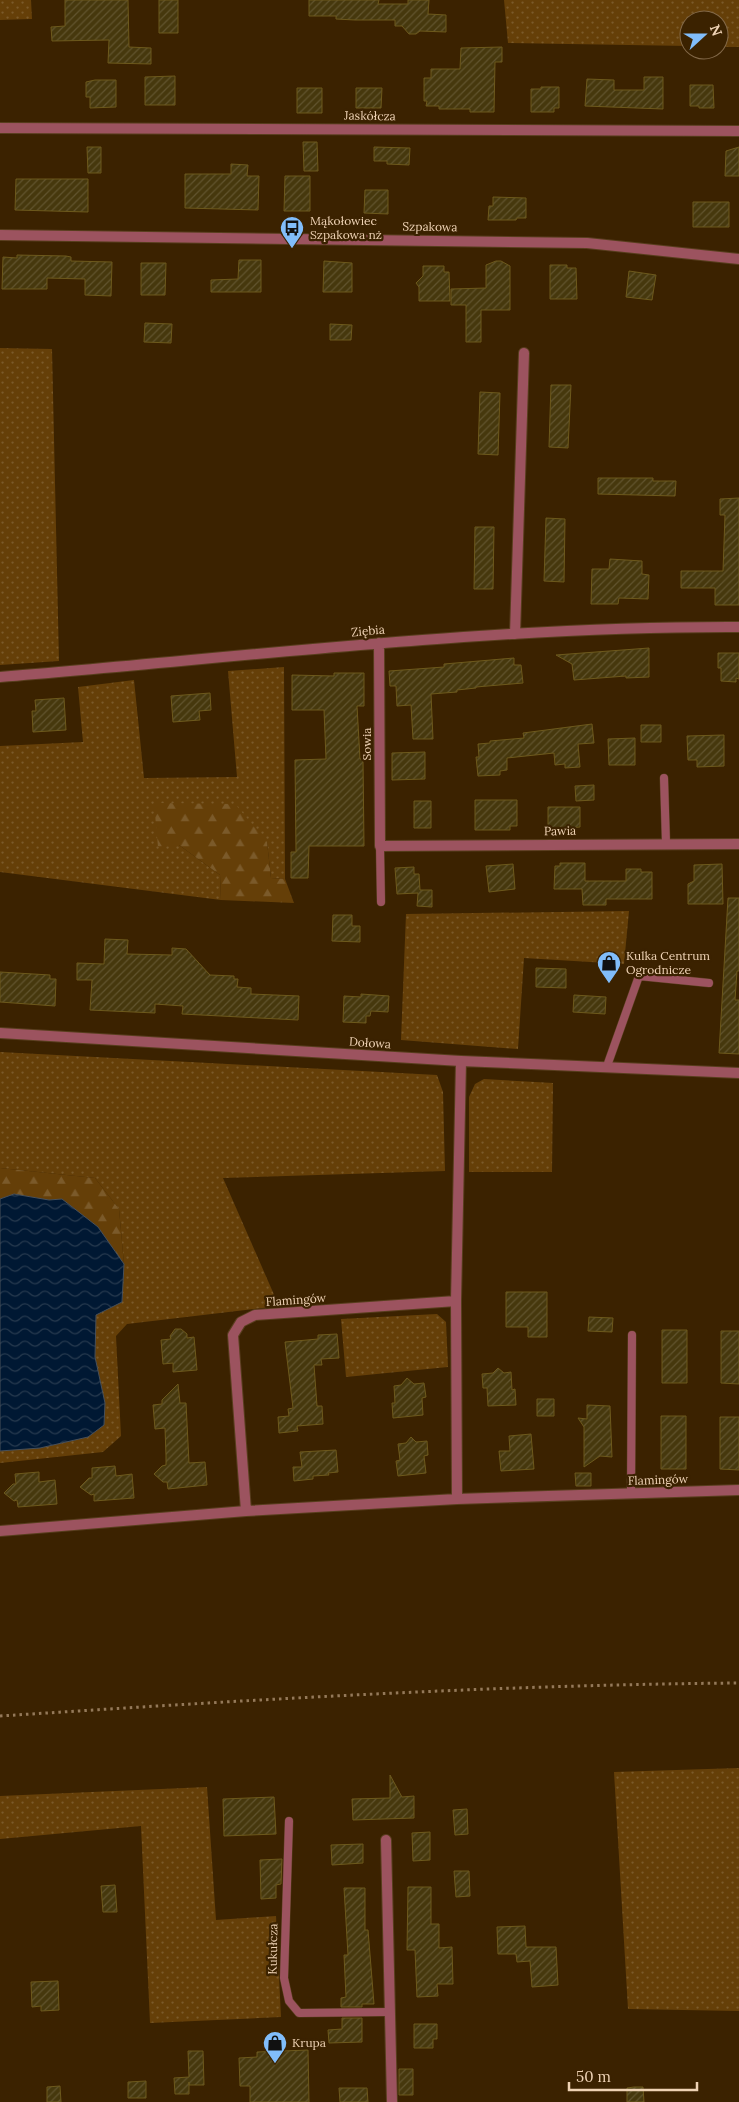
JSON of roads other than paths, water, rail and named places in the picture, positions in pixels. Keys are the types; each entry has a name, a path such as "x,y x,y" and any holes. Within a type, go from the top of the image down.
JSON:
{"street":[{"name":"Jaskółcza","path":"0,128 739,131"},
{"name":"Szpakowa","path":"0,235 587,243 739,259"},
{"path":"515,634 524,353"},
{"name":"Ziębia","path":"0,677 379,643 515,634 673,627 739,627"},
{"name":"Sowia","path":"379,643 380,846"},
{"name":"Pawia","path":"380,846 739,844"},
{"name":"Dołowa","path":"0,1033 461,1061 739,1073"},
{"path":"457,1499 456,1301 461,1061"},
{"name":"Flamingów","path":"246,1511 233,1335 241,1322 255,1315 456,1301"},
{"name":"Flamingów","path":"0,1531 246,1511 457,1499 739,1490"},
{"path":"386,1840 388,2012 392,2102"}],"lane":[{"path":"664,778 666,843"},
{"path":"380,846 381,902"},
{"path":"607,1066 639,976 709,983"},
{"path":"631,1494 632,1335"},
{"name":"Kukułcza","path":"289,1821 284,1978 289,2001 299,2013 388,2012"}],"water":[{"path":"14,1194 49,1200 62,1199 98,1227 124,1264 122,1302 96,1315 95,1357 105,1403 104,1425 88,1437 40,1448 0,1451 0,1199"}],"place":[{"name":"Mąkołowiec Szpakowa nż","path":"292,249"},
{"name":"Kulka Centrum Ogrodnicze","path":"609,984"},
{"name":"Krupa","path":"275,2064"}]}
